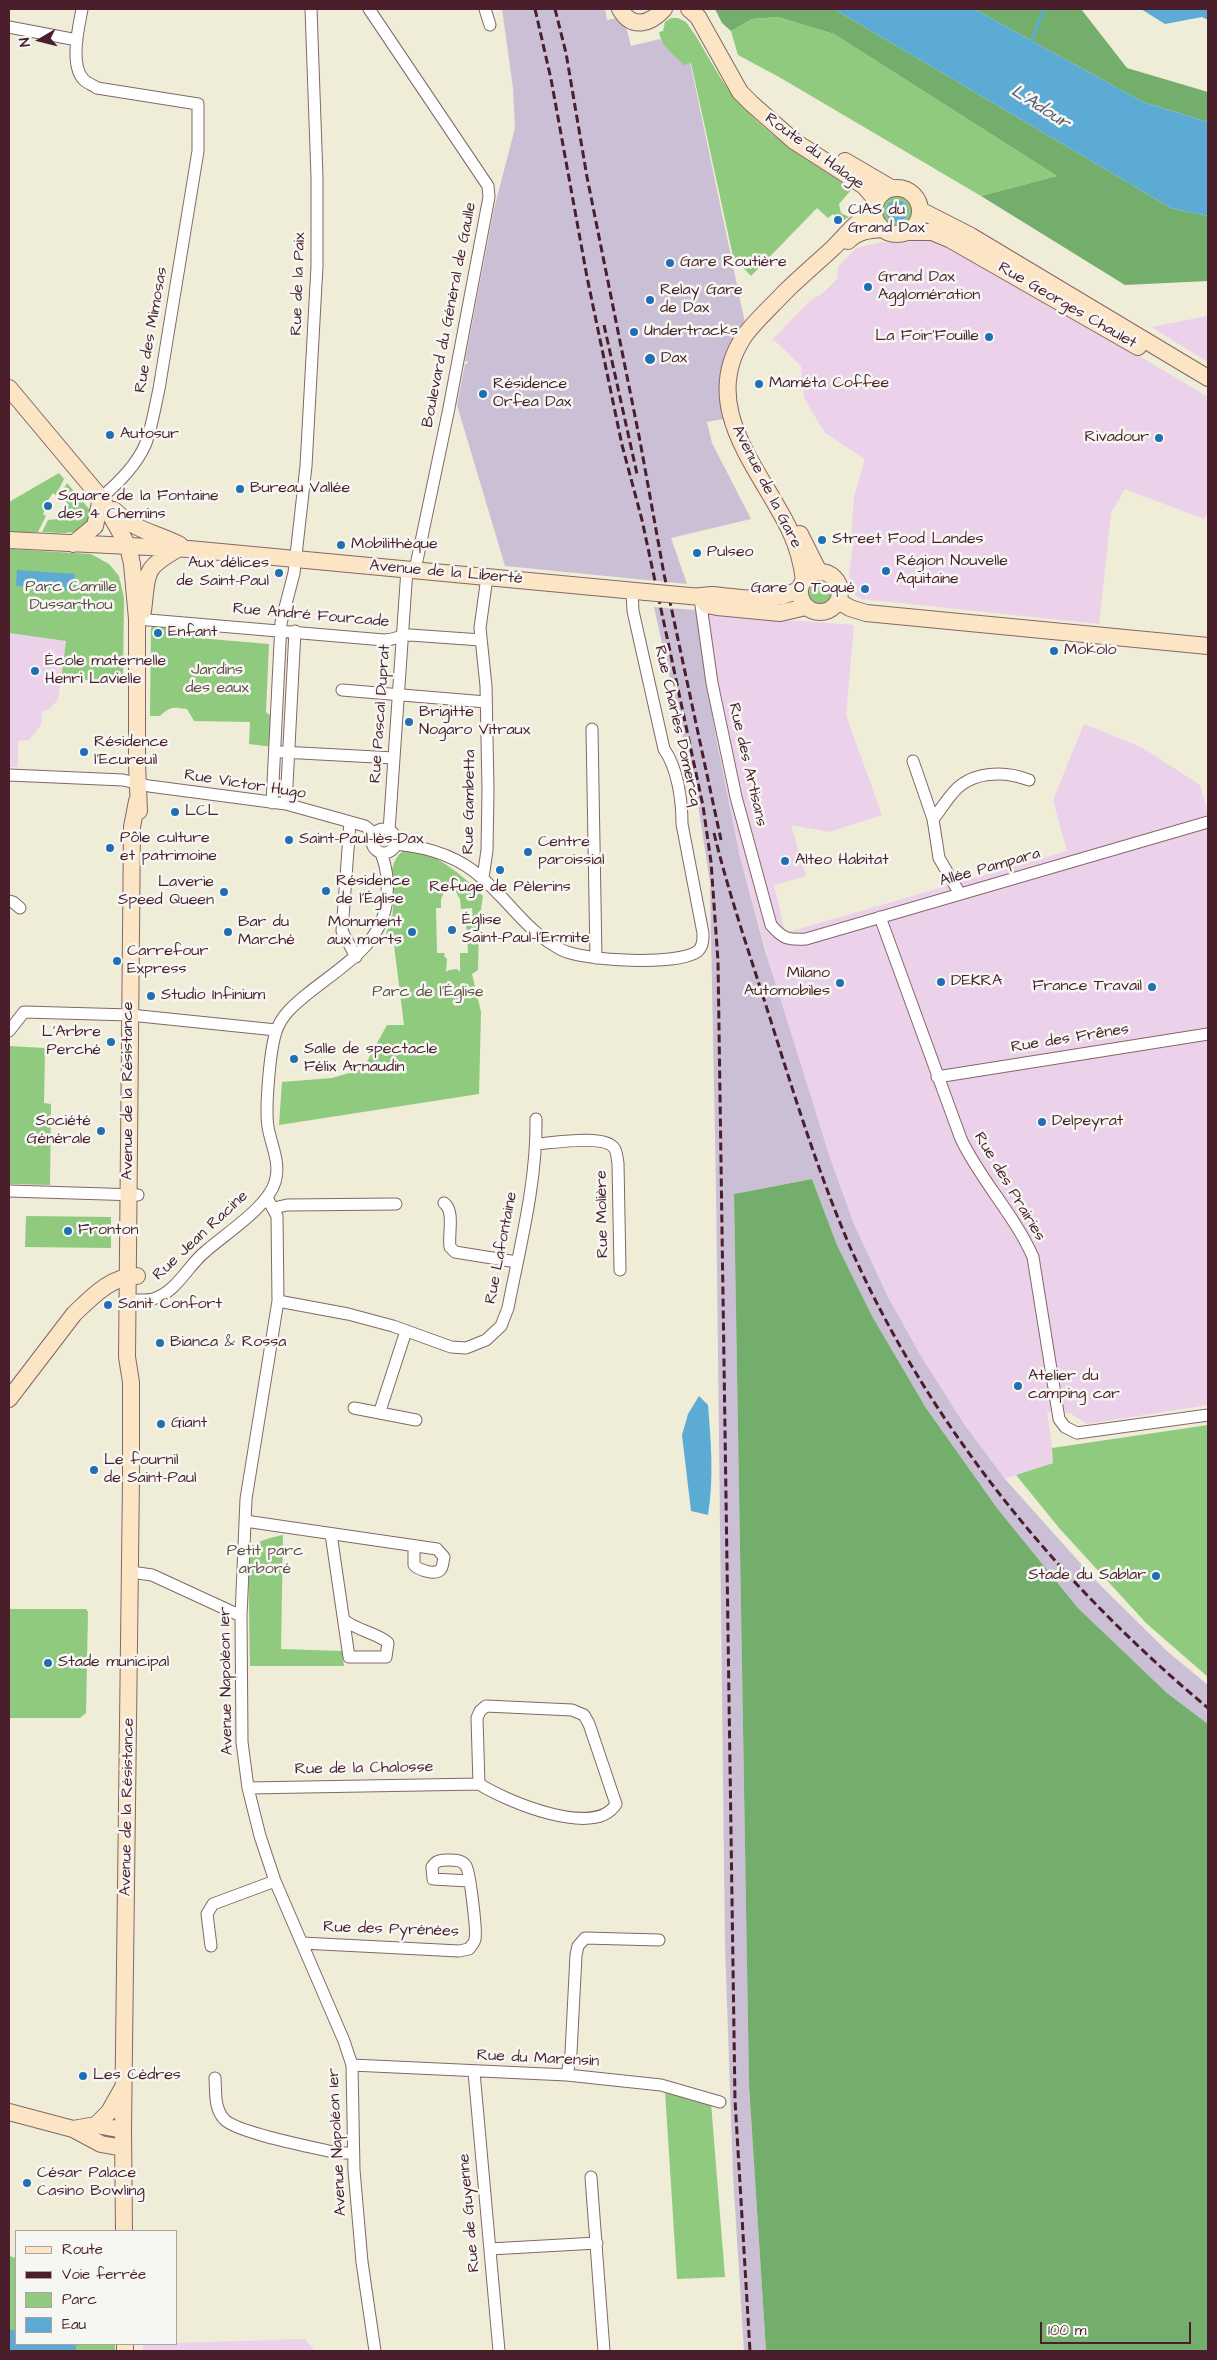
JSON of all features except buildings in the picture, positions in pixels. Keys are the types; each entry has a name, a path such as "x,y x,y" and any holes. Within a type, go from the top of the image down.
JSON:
{"main road":[{"path":"620,9 630,20 639,23 649,22 664,9"},
{"path":"672,9 679,9"},
{"name":"Route du Halage","path":"689,9 698,17 735,80 740,92 779,130 864,186 875,206"},
{"name":"Route du Halage","path":"735,80 746,86 792,128 891,188"},
{"path":"891,188 908,190 917,198 920,210 919,218 908,232 892,234 882,229 875,206 880,195 891,188"},
{"name":"Avenue de la Gare","path":"802,585 800,554 792,534 735,431 729,403 730,373 739,346 752,327 811,266 875,206"},
{"name":"Rue Georges Chaulet","path":"920,210 971,236 1149,340 1172,358 1208,378"},
{"name":"Avenue de la Gare","path":"819,572 814,559 745,436 738,402 740,371 746,350 754,337 837,252 854,235 864,231 882,229"},
{"name":"Rue Georges Chaulet","path":"908,232 932,232 951,240 1142,349 1172,358"},
{"path":"9,388 101,498 127,523 183,549"},
{"path":"73,544 95,526 101,498"},
{"name":"Avenue de la Résistance","path":"101,498 128,546 132,564 138,622 137,801 132,827 134,1016 132,1300 137,1357 131,1382 131,1572 123,2087 124,2230"},
{"name":"Avenue de la Liberté","path":"9,540 183,549 700,598"},
{"name":"Avenue de la Résistance","path":"138,622 151,567 159,560 183,549"},
{"path":"802,585 800,596 806,607 817,612 823,612 829,610 838,602 840,595 838,583 829,574 819,572 810,574 802,585 784,596 769,599 705,594 700,598 707,605 717,607 780,613 806,607"},
{"path":"838,602 866,613 1208,646"},
{"path":"9,1399 74,1314 105,1286 132,1276"},
{"path":"96,2125 108,2114 123,2087"},
{"path":"9,2112 73,2128 101,2144 123,2148"},
{"path":"73,2128 96,2125 123,2130"}],"street":[{"path":"9,27 77,40 82,9"},
{"name":"Rue de la Paix","path":"272,803 281,622 293,583 307,450 317,266 317,177 311,9"},
{"name":"Boulevard du Général de Gaulle","path":"369,9 488,186 489,197 448,413 411,570"},
{"path":"485,9 490,25"},
{"name":"Rue des Mimosas","path":"77,40 77,65 83,79 98,88 198,104 198,151 159,389 146,444 128,472 101,498"},
{"name":"Rue Pascal Duprat","path":"389,831 403,635 411,570"},
{"name":"Rue Gambetta","path":"483,878 487,850 488,807 486,702 480,628 487,577"},
{"name":"Rue Charles Domercq","path":"596,958 648,960 693,953 699,950 703,943 704,934 682,824 682,808 671,759 664,749 635,620 639,591"},
{"name":"Rue des Artisans","path":"700,598 712,683 736,797 771,925 780,935"},
{"name":"Rue André Fourcade","path":"138,622 295,631 384,640 397,640 403,635 481,640"},
{"path":"286,804 295,631"},
{"path":"342,690 486,702"},
{"path":"396,844 433,850 466,865 483,878 512,911 540,936 570,953 596,958 592,729"},
{"path":"275,752 394,758"},
{"path":"913,761 933,819 939,858 960,894"},
{"path":"933,819 953,792 970,780 983,775 1001,773 1029,780"},
{"name":"Rue Victor Hugo","path":"9,775 95,778 286,804 365,826 375,834"},
{"path":"350,822 341,919 345,939 356,957"},
{"name":"Allée Pampara","path":"780,935 788,939 806,939 1208,822"},
{"path":"267,1198 275,1183 277,1168 268,1127 267,1109 276,1030 291,1007 356,957 374,938 386,910 388,871 381,853 373,846 375,834 382,830 389,831 394,835 396,844 390,852 381,853"},
{"path":"9,902 13,902 20,908"},
{"name":"Rue des Prairies","path":"880,917 937,1077 972,1161 1025,1238 1033,1257 1059,1419 1065,1427 1077,1434 1208,1416"},
{"path":"9,1031 24,1012 134,1016 276,1030"},
{"name":"Rue des Frênes","path":"937,1077 1208,1034"},
{"name":"Rue Lafontaine","path":"278,1301 348,1314 452,1347 466,1348 486,1340 501,1326 508,1308 536,1144 536,1119"},
{"name":"Rue Molière","path":"536,1144 596,1140 607,1143 614,1148 618,1163 620,1270"},
{"path":"9,1191 133,1195"},
{"name":"Avenue Napoléon 1er","path":"267,1198 277,1216 278,1301 246,1499 242,1616 242,1742 248,1788 260,1836 275,1881 352,2065 353,2153 362,2262 374,2351"},
{"name":"Rue Jean Racine","path":"132,1300 154,1299 174,1286 201,1254 267,1198"},
{"path":"444,1203 448,1206 450,1212 450,1247 455,1252 516,1262"},
{"path":"274,1208 287,1205 396,1204"},
{"path":"380,1411 406,1331"},
{"path":"354,1408 380,1411 416,1420"},
{"path":"245,1521 414,1547"},
{"path":"331,1534 344,1620"},
{"path":"131,1572 152,1575 242,1616"},
{"name":"Rue de la Chalosse","path":"248,1788 479,1784 490,1791 563,1818 603,1816 612,1812 616,1804 616,1797 589,1724 584,1715 572,1710 486,1706 480,1711 477,1718 479,1784"},
{"path":"211,1946 207,1914 213,1904 275,1881"},
{"name":"Rue des Pyrénées","path":"302,1943 458,1951 469,1949 476,1939 469,1881"},
{"path":"567,2075 571,2052 578,1946 585,1938 660,1940"},
{"name":"Rue du Marensin","path":"352,2065 567,2075 661,2085 720,2102"},
{"name":"Rue de Guyenne","path":"474,2072 498,2351"},
{"path":"215,2078 216,2104 224,2120 248,2131 338,2153 353,2153"},
{"path":"592,2177 604,2351"},
{"path":"490,2249 597,2243"}],"shaded area":[{"path":"502,9 605,9 607,20 618,18 626,26 631,46 660,39 685,63 690,62 745,323 732,340 725,355 719,380 719,397 723,419 707,422 712,443 751,519 671,538 687,584 505,566 457,405 465,364 468,362 465,361 494,209 515,128 513,88"},
{"path":"917,238 938,240 1048,302 1208,397 1208,512 1204,519 1125,489 1111,513 1099,624 862,599 855,595 849,576 854,539 851,537 854,497 865,459 825,433 804,398 801,366 773,339 812,299 821,295 837,279 838,267 856,248 881,242 907,243"},
{"path":"1208,316 1208,362 1151,327"},
{"path":"654,607 696,610 716,738 740,857 765,950 830,1158 854,1224 888,1297 921,1356 964,1424 1005,1479 1099,1584 1168,1652 1208,1685 1208,1724 1167,1693 1078,1608 997,1508 926,1408 872,1316 837,1245 812,1179 734,1194 749,2085 766,2351 744,2351 733,2175 725,1946 716,1186 710,883 699,811"},
{"path":"696,610 763,618 854,625 846,715 882,815 829,832 791,825 806,876 774,885 785,933 1067,851 1053,800 1084,724 1141,747 1200,785 1208,814 1208,1405 1087,1424 1070,1413 1047,1412 1054,1462 1005,1479 964,1424 921,1356 888,1297 854,1224 830,1158 790,1036 740,857 716,738"},
{"name":"École maternelle Henri Lavielle","path":"9,633 66,641 58,700 49,709 42,711 41,725 29,740 18,741 18,767 9,767"},
{"path":"305,2339 315,2351 143,2351 143,2345 178,2345 178,2343"}],"green space":[{"path":"715,9 834,9 1171,208 1208,216 1208,281 1125,285 981,196 1057,176 834,34 778,17 752,19 731,31 722,23"},
{"path":"974,9 1081,9 1127,68 1208,92 1208,122 1143,102"},
{"path":"778,17 834,34 1057,176 981,196 779,77 738,55 731,31 752,19"},
{"path":"671,18 678,18 686,22 732,94 758,122 788,146 852,189 839,204 841,213 849,217 841,222 833,214 828,218 817,208 751,276 737,261 734,261 691,63 684,65 668,50 660,37 659,32 663,31 665,22"},
{"path":"898,194 908,199 911,205 911,217 908,222 898,227 885,223 880,213 883,201 892,195","holes":["897,199 904,202 908,209 896,222 889,219 890,202"]},
{"path":"59,473 64,479 56,495 53,493 44,506 46,507 43,514 46,516 38,532 9,532 9,502"},
{"path":"67,483 90,510 89,519 80,530 73,532 42,532 48,520 59,519 65,512 67,503 61,494"},
{"name":"Parc Camille Dussarthou","path":"9,549 91,554 109,564 119,576 124,598 123,680 61,680 66,641 9,633"},
{"path":"820,582 828,585 831,593 828,601 820,604 812,601 809,593 812,585"},
{"name":"Jardins des eaux","path":"153,626 195,629 198,638 269,644 266,712 274,719 273,747 249,744 250,722 194,721 187,709 178,708 169,709 160,716 150,716 151,628"},
{"name":"Parc de l'Église","path":"406,849 438,859 467,880 483,896 479,922 478,970 472,974 481,1012 479,1094 279,1125 282,1082 332,1078 363,1069 387,1025 404,1025 394,945 386,933 392,920 392,871 398,855","holes":["445,890 455,890 460,899 461,909 472,908 473,920 466,920 468,953 460,953 460,972 457,969 446,972 447,959 444,956 445,953 437,953 436,908 441,908 441,899"]},
{"path":"9,1046 45,1048 44,1103 51,1104 50,1185 9,1184"},
{"path":"812,1179 837,1245 872,1316 926,1408 997,1508 1078,1608 1167,1693 1208,1724 1208,2351 766,2351 749,2085 734,1194"},
{"name":"Fronton","path":"26,1216 111,1217 111,1248 25,1247"},
{"name":"Stade du Sablar","path":"1208,1425 1208,1677 1146,1623 1060,1529 1016,1475 1053,1463 1052,1448"},
{"name":"Petit parc arboré","path":"283,1535 281,1649 342,1651 344,1666 250,1666 248,1555 250,1550 258,1543"},
{"name":"Stade municipal","path":"9,1609 86,1609 88,1612 86,1713 80,1718 9,1718"},
{"path":"665,2091 711,2103 725,2277 677,2279"},
{"path":"9,2256 15,2258 15,2345 115,2345 115,2351 9,2351"}],"water":[{"name":"L'Adour","path":"834,9 974,9 1143,102 1208,122 1208,216 1171,208"},
{"path":"1141,9 1208,9 1208,20 1202,17 1165,24"},
{"path":"897,200 905,203 908,211 905,219 897,222 889,219 886,211 889,203"},
{"path":"17,570 75,574 74,591 16,586"},
{"path":"699,1396 708,1405 711,1474 708,1515 691,1511 682,1435 688,1414"},
{"path":"9,2329 15,2331 15,2345 76,2345 76,2351 9,2351"}],"waterway":[{"path":"1031,43 1044,9"}],"railway":[{"path":"535,9 551,79 587,277 622,445 642,520 703,806 711,862 718,961 735,2100 750,2351"},
{"path":"555,9 566,53 587,177 640,441 664,574 721,840"},
{"path":"604,325 637,474"},
{"path":"714,833 740,925 817,1162 851,1249 883,1315 919,1378 959,1440 1003,1499 1050,1555 1100,1609 1153,1660 1208,1708"}],"place":[{"name":"CIAS du Grand Dax","path":"838,220"},
{"name":"Gare Routière","path":"670,263"},
{"name":"Grand Dax Agglomération","path":"868,287"},
{"name":"Relay Gare de Dax","path":"650,300"},
{"name":"Undertracks","path":"634,332"},
{"name":"La Foir'Fouille","path":"989,337"},
{"name":"Dax","path":"650,359"},
{"name":"Maméta Coffee","path":"759,384"},
{"name":"Résidence Orfea Dax","path":"483,394"},
{"name":"Autosur","path":"110,435"},
{"name":"Rivadour","path":"1159,438"},
{"name":"Bureau Vallée","path":"240,489"},
{"name":"Square de la Fontaine des 4 Chemins","path":"48,506"},
{"name":"Street Food Landes","path":"822,540"},
{"name":"Mobilithèque","path":"341,545"},
{"name":"Pulseo","path":"697,553"},
{"name":"Région Nouvelle Aquitaine","path":"886,571"},
{"name":"Aux délices de Saint-Paul","path":"279,573"},
{"name":"Gare O Toqué","path":"865,589"},
{"name":"Enfant","path":"158,633"},
{"name":"Mokolo","path":"1054,651"},
{"name":"École maternelle Henri Lavielle","path":"35,671"},
{"name":"Brigitte Nogaro Vitraux","path":"409,722"},
{"name":"Résidence l'Ecureuil","path":"84,752"},
{"name":"LCL","path":"175,812"},
{"name":"Saint-Paul-lès-Dax","path":"289,840"},
{"name":"Pôle culture et patrimoine","path":"110,848"},
{"name":"Centre paroissial","path":"528,852"},
{"name":"Alteo Habitat","path":"785,861"},
{"name":"Refuge de Pèlerins","path":"500,870"},
{"name":"Résidence de l'Église","path":"326,891"},
{"name":"Laverie Speed Queen","path":"224,892"},
{"name":"Église Saint-Paul-l'Ermite","path":"452,930"},
{"name":"Bar du Marché","path":"228,932"},
{"name":"Monument aux morts","path":"412,932"},
{"name":"Carrefour Express","path":"117,961"},
{"name":"DEKRA","path":"941,982"},
{"name":"Milano Automobiles","path":"840,983"},
{"name":"France Travail","path":"1152,987"},
{"name":"Studio Infinium","path":"151,996"},
{"name":"L'Arbre Perché","path":"111,1042"},
{"name":"Salle de spectacle Félix Arnaudin","path":"294,1059"},
{"name":"Delpeyrat","path":"1042,1122"},
{"name":"Société Générale","path":"101,1131"},
{"name":"Fronton","path":"68,1231"},
{"name":"Sanit Confort","path":"108,1305"},
{"name":"Bianca & Rossa","path":"160,1343"},
{"name":"Atelier du camping car","path":"1018,1386"},
{"name":"Giant","path":"161,1424"},
{"name":"Le fournil de Saint-Paul","path":"94,1470"},
{"name":"Stade du Sablar","path":"1156,1576"},
{"name":"Stade municipal","path":"48,1663"},
{"name":"Les Cèdres","path":"83,2076"},
{"name":"César Palace Casino Bowling","path":"27,2183"}]}
